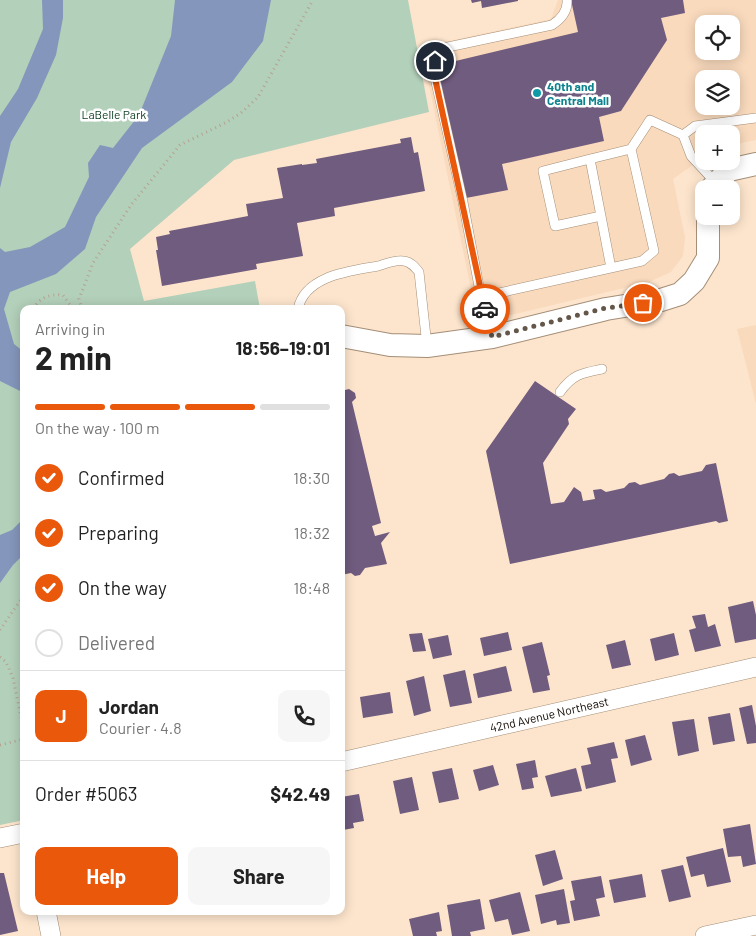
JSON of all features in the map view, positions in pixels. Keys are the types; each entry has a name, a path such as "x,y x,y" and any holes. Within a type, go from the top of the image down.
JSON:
{"street":[{"path":"720,180 729,170 756,164"},
{"path":"345,337 390,345 427,346 492,337 606,308 661,300 680,294 694,281 708,258 708,225"},
{"name":"42nd Avenue Northeast","path":"345,761 756,667"},
{"path":"0,838 20,834"},
{"path":"47,915 51,936"},
{"path":"705,936 756,925"}],"lane":[{"path":"492,337 481,297 463,202 433,69 435,61 448,47 552,25 562,18 567,0"},
{"path":"683,135 695,126 756,118"},
{"path":"601,216 555,226 543,172 631,148 650,120 683,135 691,156 709,180"},
{"path":"481,297 642,261 654,251 631,148"},
{"path":"590,159 611,268"},
{"path":"299,305 310,288 334,275 403,260 414,265 419,272 427,346"},
{"path":"560,392 568,382 579,374 602,369"}],"path":[{"path":"81,305 79,299 93,263 131,205 180,145 227,122 241,113 258,97 313,0"},
{"path":"36,305 42,299 54,294 62,295 70,305"},
{"path":"0,630 20,601"},
{"path":"0,657 6,662 12,678 20,713"},
{"path":"0,745 20,740"}],"shaded area":[{"path":"558,0 756,0 756,140 740,143 740,125 695,125 695,163 673,179 685,237 683,256 671,272 649,282 478,323 421,47 551,19"},
{"path":"756,325 756,404 737,329"}],"green space":[{"name":"LaBelle Park","path":"0,0 408,0 429,112 234,160 130,249 144,301 255,281 259,305 20,305 20,821 0,825"}],"water":[{"path":"42,0 63,0 63,18 56,55 37,98 11,142 0,188 0,116 18,89 43,29"},
{"path":"175,0 271,0 263,41 232,82 142,148 96,217 85,249 56,274 10,292 4,309 14,344 20,349 20,391 0,381 0,248 5,252 30,247 65,227 89,177 88,163 100,145 113,148 139,115 171,36"},
{"path":"20,522 20,558 0,583 0,535 12,530"}],"building":[{"path":"471,0 518,1 482,8 481,1 472,3"},
{"name":"40th and Central Mall","path":"571,0 683,0 685,13 661,18 667,40 621,111 599,117 604,141 502,164 508,190 466,198 437,74 443,64 578,32"},
{"path":"411,137 414,153 418,152 425,191 334,208 335,216 297,223 303,256 256,264 257,269 162,286 156,250 158,250 156,237 170,234 169,231 248,216 246,204 283,198 277,168 317,163 316,159 401,143 400,139"},
{"path":"535,381 576,409 568,419 569,424 543,463 551,504 564,502 574,487 581,492 583,501 595,499 593,490 601,489 606,492 624,488 629,483 635,482 640,485 664,479 669,474 674,473 679,476 702,471 706,465 716,463 728,521 719,523 716,521 510,564 486,451"},
{"path":"349,389 355,393 356,398 352,402 381,523 372,526 375,536 390,532 381,543 387,564 365,568 360,575 355,576 351,573 345,574 345,390"},
{"path":"753,601 756,615 756,639 735,643 728,607"},
{"path":"705,614 708,627 715,624 721,646 695,652 689,630 696,628 692,616"},
{"path":"508,632 512,650 484,656 480,638"},
{"path":"422,633 426,651 413,652 409,634"},
{"path":"674,633 679,655 655,661 650,639"},
{"path":"448,635 452,655 433,659 428,639"},
{"path":"625,640 631,665 612,669 606,645"},
{"path":"542,642 550,675 547,676 550,690 533,693 522,647"},
{"path":"506,666 512,691 478,698 473,674"},
{"path":"465,670 472,703 450,707 443,675"},
{"path":"424,676 431,711 414,716 406,681"},
{"path":"390,692 393,713 363,718 360,697"},
{"path":"752,705 756,726 756,743 747,744 739,708"},
{"path":"730,713 735,741 713,745 708,717"},
{"path":"694,719 699,751 678,756 672,722"},
{"path":"645,735 652,760 631,766 625,740"},
{"path":"614,742 618,758 611,759 616,782 586,789 581,766 591,764 587,748"},
{"path":"535,760 538,777 532,778 534,788 522,790 516,764"},
{"path":"493,765 499,785 479,791 473,770"},
{"path":"452,768 459,799 439,803 432,772"},
{"path":"576,768 582,791 551,797 545,776"},
{"path":"412,777 419,810 400,814 393,781"},
{"path":"359,794 364,821 353,823 354,828 345,830 345,796"},
{"path":"750,824 756,864 743,867 741,856 728,857 723,829"},
{"path":"723,848 731,882 707,887 704,874 691,877 686,857"},
{"path":"555,850 563,879 543,886 535,855"},
{"path":"683,865 691,897 669,902 661,870"},
{"path":"0,873 4,873 18,931 0,935"},
{"path":"642,874 646,897 614,903 609,880"},
{"path":"601,876 605,897 596,899 600,916 574,921 570,901 575,900 571,881"},
{"path":"564,889 570,923 557,925 556,920 541,924 535,895"},
{"path":"520,892 530,931 512,935 508,919 495,922 489,900"},
{"path":"480,899 485,929 470,932 471,936 452,936 447,905"},
{"path":"439,912 442,931 436,932 437,936 413,936 409,919"}],"way so far":[{"path":"485,309 492,337 606,308 643,303"}],"place":[{"name":"40th and Central Mall","path":"537,93"}],"route":[{"path":"435,61 433,69 485,309"}]}
